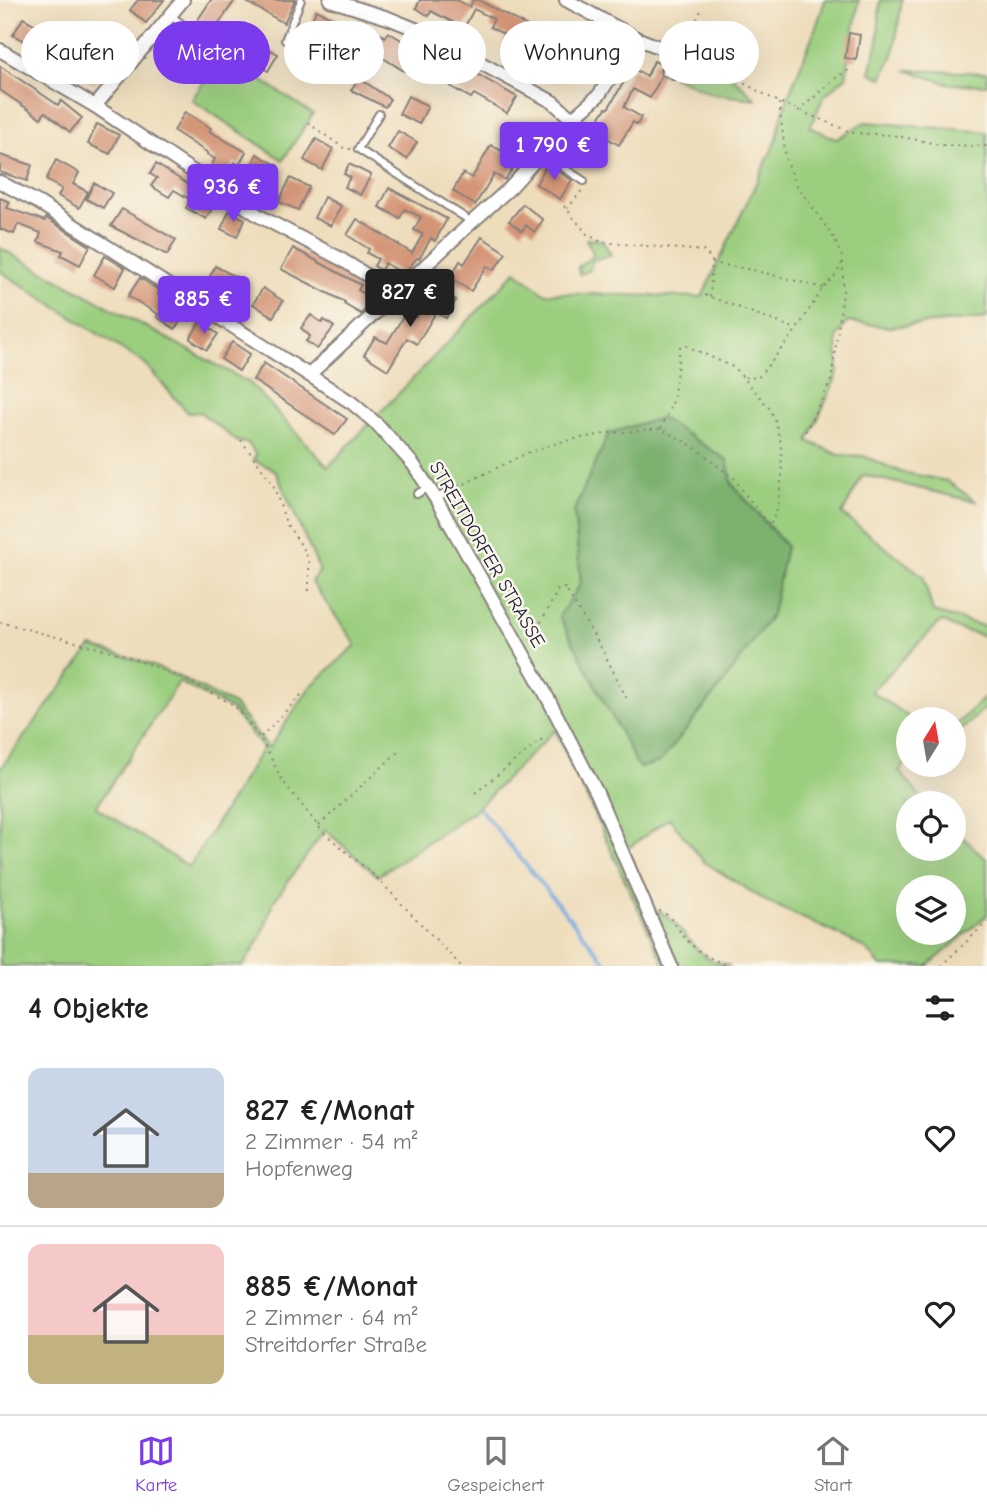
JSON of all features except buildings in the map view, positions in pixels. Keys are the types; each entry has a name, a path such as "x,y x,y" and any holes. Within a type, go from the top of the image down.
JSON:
{"street":[{"path":"330,0 425,33 553,102 572,119"},
{"path":"566,0 605,21"},
{"path":"95,106 171,16 180,1"},
{"path":"0,50 95,106 279,227 368,276 393,296"},
{"path":"309,375 512,187 572,119 599,95 606,84"},
{"name":"STREITDORFER STRASSE","path":"0,182 39,203 352,403 378,425 413,464 423,490 441,496 522,655 597,793 671,966"}],"lane":[{"path":"293,21 301,0"},
{"path":"171,16 178,21"},
{"path":"379,114 358,149 472,222"},
{"path":"542,154 584,181"}],"path":[{"path":"696,21 702,8"},
{"path":"798,111 831,80 851,69"},
{"path":"745,84 798,111 853,133 892,135 942,145 987,146"},
{"path":"779,102 786,159 796,184 834,238 843,258 843,293 831,381 804,434"},
{"path":"308,123 345,149 358,149"},
{"path":"584,181 585,187 565,207 587,234 601,242 704,251 711,262 710,298"},
{"path":"743,376 758,377 797,329 823,288 836,275 843,258"},
{"path":"711,262 823,288"},
{"path":"705,295 797,329"},
{"path":"441,496 527,453 564,441 609,433 661,429 691,444 735,478 770,526 782,484 781,444 770,410 743,376 729,365 687,346 680,347 673,401 661,429"},
{"path":"241,440 273,484 286,523 303,548 309,562 309,594"},
{"path":"522,655 558,590 565,587 602,649 627,699"},
{"path":"0,622 125,655 213,692 234,705 261,739 282,780 318,826 376,877 461,966"},
{"path":"261,738 302,694"},
{"path":"475,793 546,736"},
{"path":"318,826 398,752"},
{"path":"647,912 663,911 686,939 709,959 730,966"},
{"path":"941,966 987,922"}],"green space":[{"path":"825,0 859,0 846,77 824,96 810,127 836,139 865,122 987,132 987,318 890,327 847,322 837,337 838,373 808,441 839,455 864,456 901,472 947,481 977,502 863,475 842,514 923,576 933,612 987,627 987,637 941,621 871,691 896,708 896,777 904,777 916,791 896,791 896,861 966,861 966,840 987,860 987,915 966,933 966,875 896,875 896,945 952,945 928,966 881,966 867,950 768,902 704,862 669,818 627,849 654,910 668,917 701,953 713,961 730,966 665,966 555,730 476,809 378,876 325,830 274,901 261,937 243,966 0,966 0,769 91,647 138,660 234,705 269,748 310,687 356,645 311,581 320,571 275,470 253,460 256,455 248,443 238,442 200,412 188,413 145,364 0,271 0,248 250,383 328,467 516,271 544,293 702,297 777,139 786,103","holes":["661,418 727,460 732,484 786,546 772,614 721,686 660,762 640,768 581,583 574,511 609,433","179,682 231,709 263,748 189,867 96,807"]},
{"path":"880,0 902,0 894,52 882,78 870,73 878,41"},
{"path":"906,70 987,73 987,85 949,84"},
{"path":"202,84 268,84 313,114 283,160 192,100"},
{"path":"690,84 740,84 756,99 712,94"},
{"path":"586,239 602,240 611,255 593,260 589,271 579,274 578,267 594,255"},
{"path":"661,418 727,460 732,484 786,546 772,614 721,686 660,762 639,768 559,616 581,583 574,511 609,433"},
{"path":"987,695 987,706 966,726 966,715"}],"waterway":[{"path":"480,809 609,966"}]}
